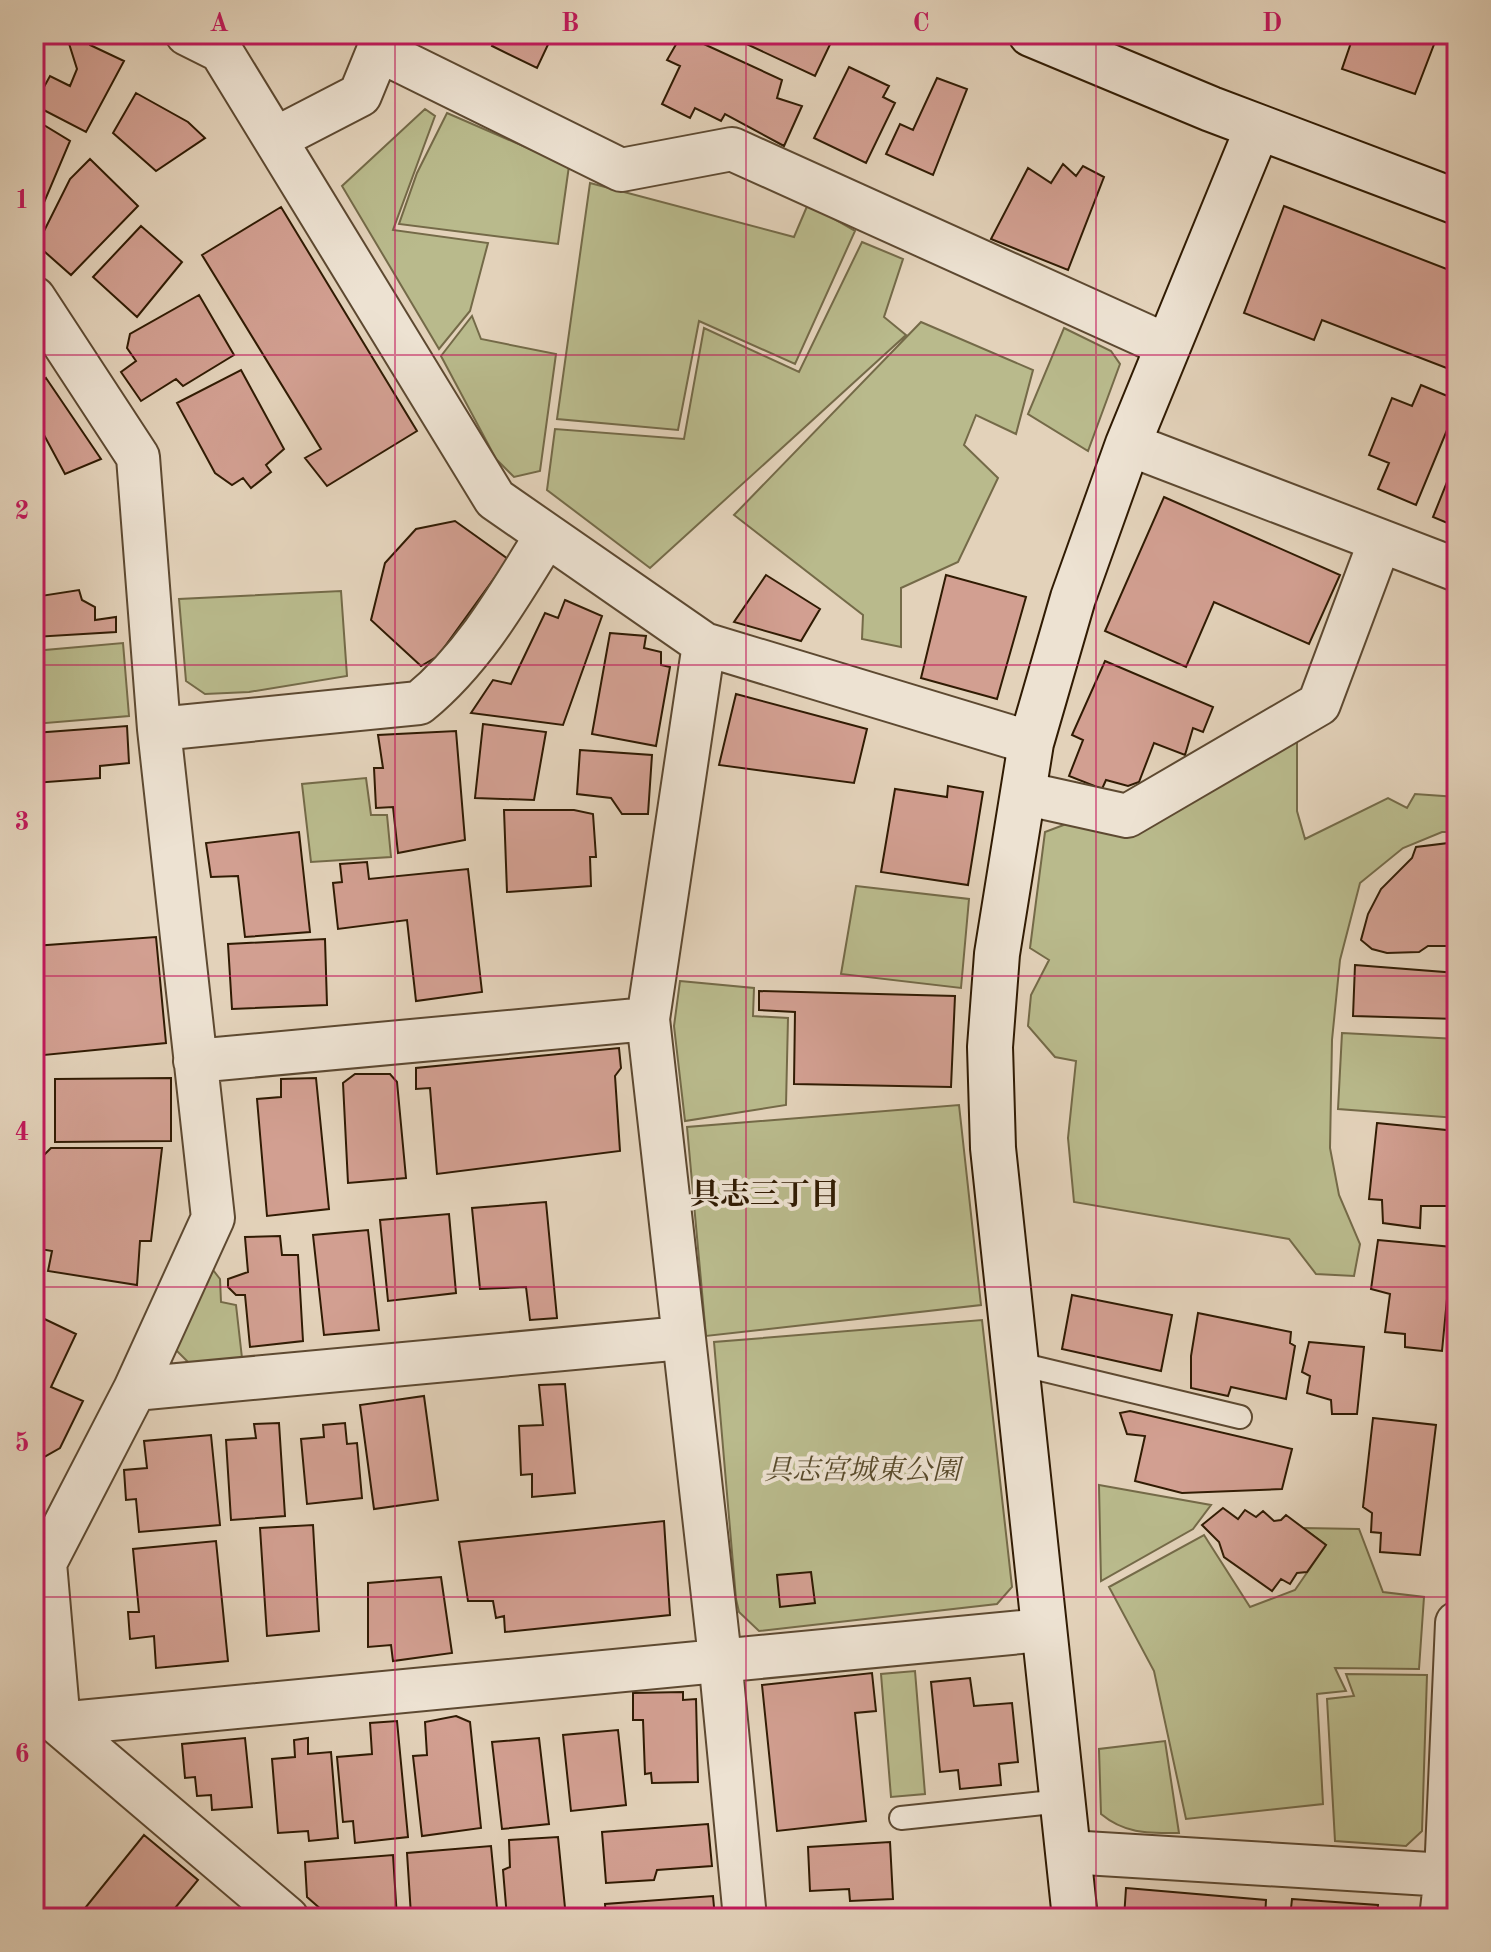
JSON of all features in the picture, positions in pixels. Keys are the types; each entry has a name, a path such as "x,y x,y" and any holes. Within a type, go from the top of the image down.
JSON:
{"street":[{"path":"187,34 221,51 495,499 704,644 1031,743"},
{"path":"1031,34 1258,127 1457,202"},
{"path":"275,139 360,95 381,42 621,170 732,149 1168,346"},
{"path":"1075,1918 993,1148 990,1047 997,954 1031,743 1073,598 1128,444 1258,127"},
{"path":"34,298 138,457 159,729 213,1218 135,1389 45,1563 59,1724 287,1918"},
{"path":"1128,444 1457,570"},
{"path":"159,729 419,703 451,677 503,606 546,536"},
{"path":"1023,793 1127,816 1319,704 1380,541"},
{"path":"704,644 648,1019 720,1658 745,1918"},
{"path":"195,1061 648,1019"},
{"path":"135,1389 682,1338"},
{"path":"59,1724 720,1658 1042,1630"},
{"path":"1441,1918 1446,1875 1457,1635"},
{"path":"1068,1852 1446,1875"}],"lane":[{"path":"1015,1363 1240,1417"},
{"path":"901,1818 1062,1801"}],"green space":[{"path":"425,109 435,116 393,230 488,243 470,311 439,349 342,186"},
{"path":"447,113 569,166 558,244 399,224 417,173"},
{"path":"590,183 794,237 808,204 855,231 795,364 699,321 678,430 557,419"},
{"path":"862,242 903,259 884,317 906,335 650,568 547,490 555,429 684,439 704,328 799,372"},
{"path":"472,316 481,339 556,354 540,471 514,477 496,459 441,356"},
{"path":"921,322 1033,370 1016,434 976,415 964,445 998,478 958,562 901,588 901,647 862,639 863,615 734,515"},
{"path":"1064,328 1111,351 1120,364 1088,451 1028,414"},
{"path":"341,591 347,676 249,692 205,694 186,681 179,599"},
{"path":"123,643 129,716 34,724 34,651"},
{"path":"1297,737 1297,811 1305,839 1388,798 1407,808 1415,794 1457,797 1457,832 1442,832 1403,848 1360,883 1340,960 1332,1040 1330,1148 1339,1195 1360,1244 1354,1276 1316,1274 1289,1239 1074,1202 1068,1138 1076,1061 1055,1057 1028,1026 1031,995 1049,960 1030,948 1045,832"},
{"path":"366,778 371,815 387,815 391,857 311,862 302,784"},
{"path":"856,886 969,899 961,988 841,974"},
{"path":"680,981 754,988 753,1016 788,1018 786,1105 685,1121 674,1026"},
{"path":"1342,1033 1457,1039 1457,1118 1338,1109"},
{"path":"959,1105 981,1305 706,1336 687,1127"},
{"path":"213,1270 220,1279 221,1302 236,1305 242,1358 189,1363 173,1347"},
{"name":"具志宮城東公園","path":"982,1320 1012,1587 997,1604 759,1631 739,1612 736,1599 714,1342"},
{"path":"1099,1485 1211,1505 1193,1529 1101,1581"},
{"path":"1303,1528 1359,1529 1383,1592 1424,1597 1419,1669 1335,1668 1346,1691 1317,1694 1323,1804 1186,1819 1154,1671 1109,1587 1204,1535 1250,1607 1295,1590 1326,1545"},
{"path":"915,1671 925,1794 891,1797 881,1674"},
{"path":"1346,1674 1427,1675 1422,1831 1406,1846 1335,1841 1327,1699 1354,1696"},
{"path":"1165,1741 1179,1833 1128,1829 1101,1814 1099,1749"}],"building":[{"path":"34,34 45,34 34,55"},
{"path":"66,34 88,34 90,45 124,61 86,132 34,105 50,76 70,86 77,69"},
{"path":"498,34 553,34 537,68 492,46"},
{"path":"682,34 782,80 777,98 802,106 784,146 725,114 721,121 695,108 690,118 662,104 680,66 667,60"},
{"path":"725,34 835,34 815,76"},
{"path":"1354,34 1438,34 1415,94 1342,69"},
{"path":"849,67 889,86 883,97 895,103 866,163 814,138"},
{"path":"937,78 967,89 933,175 886,154 900,124 913,130"},
{"path":"136,93 188,122 205,138 156,171 113,133"},
{"path":"1457,109 1457,137 1448,134"},
{"path":"34,119 70,141 40,212 34,208"},
{"path":"90,159 138,206 71,275 37,245 70,179"},
{"path":"1063,164 1076,176 1083,166 1104,177 1068,270 991,239 1028,168 1051,183"},
{"path":"1284,206 1457,273 1457,372 1322,320 1314,340 1244,313"},
{"path":"281,207 417,431 327,486 305,458 321,449 202,255"},
{"path":"141,226 182,262 137,317 93,277"},
{"path":"199,295 234,355 183,386 176,379 141,401 121,372 136,361 127,348 130,334"},
{"path":"241,370 284,449 266,465 271,472 251,488 243,478 232,485 215,473 177,403"},
{"path":"46,378 101,459 65,474 44,435 34,439 34,387"},
{"path":"1421,385 1457,400 1457,406 1416,505 1378,489 1389,463 1369,455 1392,398 1412,406"},
{"path":"1457,457 1457,527 1433,517"},
{"path":"1164,497 1340,575 1309,644 1214,602 1186,667 1105,631"},
{"path":"455,521 508,559 438,656 421,666 371,620 385,563 416,529"},
{"path":"766,575 820,609 801,641 734,622"},
{"path":"946,575 1026,597 997,699 921,678"},
{"path":"79,590 82,600 95,607 95,620 116,617 116,632 34,637 34,597"},
{"path":"565,600 602,616 563,725 471,713 493,680 511,684 545,613 558,618"},
{"path":"610,633 646,636 644,648 661,652 661,665 670,667 656,746 592,734"},
{"path":"1105,661 1213,707 1203,732 1193,728 1185,755 1154,743 1139,782 1128,786 1106,780 1102,789 1069,776 1083,740 1072,735"},
{"path":"736,694 867,729 854,783 719,765"},
{"path":"483,724 546,732 534,800 475,798"},
{"path":"127,726 129,763 100,766 100,778 34,783 34,733"},
{"path":"456,731 465,840 398,853 393,807 376,808 374,768 383,768 378,735"},
{"path":"580,750 652,755 648,814 622,814 611,798 577,794"},
{"path":"948,786 983,792 968,885 881,872 895,789 947,797"},
{"path":"504,810 574,810 593,814 596,857 590,857 591,886 507,892"},
{"path":"299,832 310,932 245,937 238,876 211,877 206,843"},
{"path":"1457,842 1457,946 1428,946 1419,952 1387,953 1372,949 1361,940 1368,914 1381,889 1412,858 1416,847"},
{"path":"367,862 369,879 468,869 482,992 416,1001 407,920 338,929 333,883 342,882 340,864"},
{"path":"156,937 166,1043 34,1056 34,946"},
{"path":"325,939 327,1005 232,1009 228,944"},
{"path":"1355,965 1457,973 1457,1019 1353,1016"},
{"path":"759,991 955,996 951,1087 794,1084 795,1012 759,1010"},
{"path":"619,1048 621,1068 615,1076 620,1151 437,1174 430,1088 416,1089 416,1068"},
{"path":"355,1074 390,1074 397,1082 406,1178 348,1183 343,1083"},
{"path":"171,1078 171,1141 55,1142 55,1079"},
{"path":"316,1078 329,1209 267,1216 257,1099 281,1097 281,1079"},
{"path":"1377,1123 1456,1131 1448,1206 1421,1206 1420,1228 1383,1223 1382,1200 1369,1199"},
{"path":"51,1148 162,1148 151,1241 140,1241 137,1285 48,1271 52,1251 34,1248 34,1199 39,1160"},
{"path":"546,1202 557,1318 530,1320 526,1287 480,1289 472,1208"},
{"path":"449,1214 456,1293 388,1301 380,1220"},
{"path":"368,1230 379,1330 324,1335 313,1235"},
{"path":"280,1236 282,1255 298,1255 303,1341 250,1347 245,1295 236,1295 228,1287 228,1279 248,1272 245,1237"},
{"path":"1378,1240 1452,1247 1442,1351 1405,1347 1405,1334 1385,1332 1390,1294 1371,1289"},
{"path":"1072,1295 1172,1315 1161,1371 1062,1349"},
{"path":"1198,1313 1291,1332 1290,1343 1295,1346 1286,1399 1231,1387 1228,1396 1191,1388 1191,1356"},
{"path":"34,1314 76,1334 51,1387 83,1401 60,1448 44,1457 34,1452"},
{"path":"1309,1342 1364,1347 1357,1414 1332,1414 1331,1400 1307,1393 1310,1376 1302,1372"},
{"path":"565,1384 575,1493 532,1497 532,1474 521,1475 519,1426 543,1425 539,1385"},
{"path":"424,1396 438,1500 374,1509 360,1405"},
{"path":"1130,1411 1292,1449 1282,1489 1182,1493 1135,1481 1145,1436 1127,1434 1120,1413"},
{"path":"1373,1418 1436,1425 1420,1555 1380,1552 1381,1533 1371,1532 1372,1513 1363,1507"},
{"path":"279,1423 285,1516 231,1520 226,1440 256,1438 254,1424"},
{"path":"345,1423 347,1444 357,1443 362,1498 307,1504 301,1439 324,1437 323,1425"},
{"path":"211,1435 220,1525 139,1532 136,1499 126,1500 124,1470 147,1468 144,1441"},
{"path":"1223,1508 1238,1519 1245,1510 1256,1517 1263,1511 1274,1521 1286,1515 1326,1545 1307,1572 1297,1573 1290,1584 1281,1579 1272,1591 1224,1557 1219,1542 1202,1525"},
{"path":"664,1521 670,1615 505,1632 504,1616 496,1618 493,1601 468,1601 459,1542"},
{"path":"313,1525 319,1631 267,1636 260,1528"},
{"path":"216,1541 228,1661 156,1668 154,1636 130,1639 128,1612 139,1612 133,1549"},
{"path":"811,1572 815,1603 780,1607 777,1575"},
{"path":"441,1577 452,1653 393,1661 391,1645 368,1647 368,1583"},
{"path":"872,1673 876,1711 855,1713 866,1821 777,1831 762,1685"},
{"path":"970,1678 974,1706 1012,1703 1018,1762 999,1764 1001,1785 960,1789 958,1770 940,1772 931,1682"},
{"path":"683,1692 683,1700 696,1699 698,1782 652,1783 651,1773 645,1774 643,1720 633,1720 633,1693"},
{"path":"456,1716 470,1722 481,1828 422,1836 413,1756 427,1755 425,1722"},
{"path":"397,1721 408,1837 355,1843 353,1821 343,1822 337,1757 372,1754 370,1723"},
{"path":"618,1730 626,1805 571,1811 563,1735"},
{"path":"245,1738 252,1807 212,1810 211,1795 197,1796 195,1777 185,1778 182,1744"},
{"path":"308,1738 308,1754 331,1752 338,1838 309,1841 308,1831 278,1833 272,1759 295,1757 294,1740"},
{"path":"539,1738 549,1824 502,1829 492,1742"},
{"path":"708,1824 712,1866 657,1870 654,1880 606,1883 602,1832"},
{"path":"144,1835 198,1880 167,1918 77,1918"},
{"path":"558,1837 566,1918 507,1918 503,1870 510,1867 509,1840"},
{"path":"890,1842 893,1899 850,1901 849,1889 810,1891 808,1847"},
{"path":"491,1846 498,1918 411,1915 407,1853"},
{"path":"393,1855 397,1918 331,1918 307,1897 305,1862"},
{"path":"1126,1888 1266,1900 1265,1918 1124,1918"},
{"path":"713,1896 715,1918 606,1918 605,1904"},
{"path":"1292,1899 1378,1905 1377,1918 1290,1918"}],"district":[{"name":"具志三丁目","path":"765,1194"}]}
